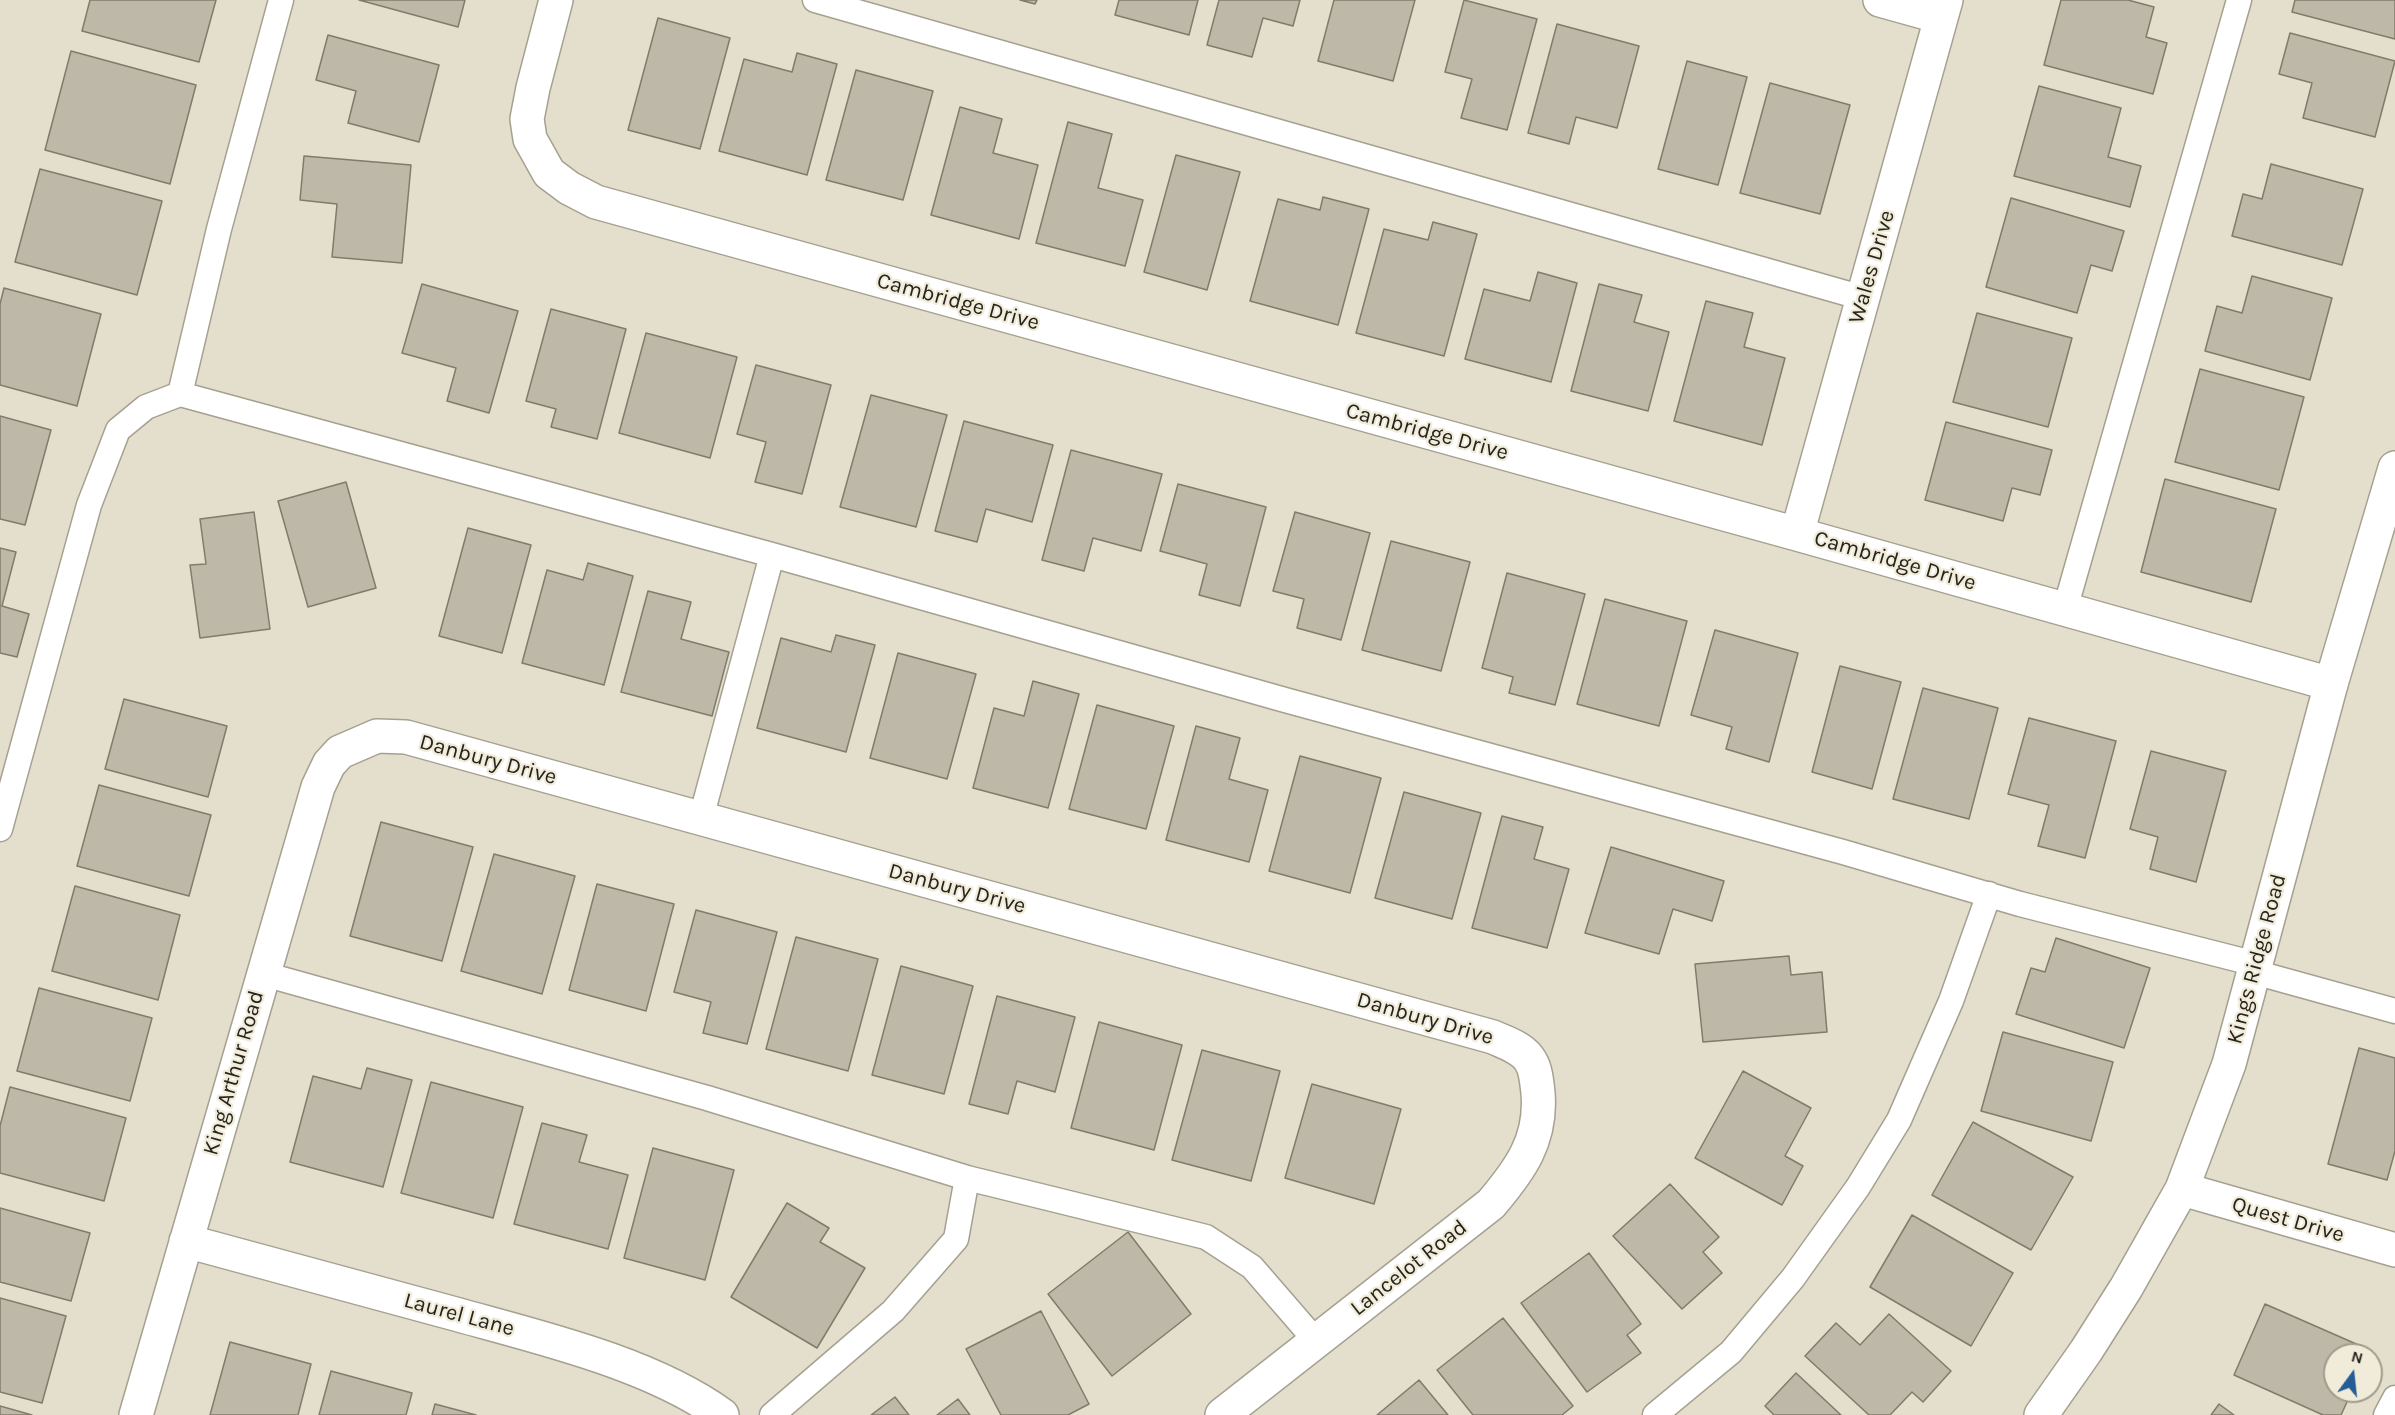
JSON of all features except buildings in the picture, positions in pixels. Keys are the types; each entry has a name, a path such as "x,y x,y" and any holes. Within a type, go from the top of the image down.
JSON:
{"street":[{"name":"Cambridge Drive","path":"556,0 527,119 531,139 549,173 569,188 596,202 2331,684"},
{"path":"1880,0 1944,8"},
{"name":"Wales Drive","path":"1797,534 1944,8"},
{"name":"Kings Ridge Road","path":"2041,1415 2126,1288 2182,1189 2229,1064 2331,684 2395,468"},
{"name":"Danbury Drive","path":"354,745 377,736 406,737 1493,1037 1517,1048 1531,1061 1537,1084"},
{"name":"King Arthur Road","path":"135,1415 318,787 329,764 340,752 354,745"},
{"name":"Lancelot Road","path":"1222,1415 1491,1204 1516,1176 1533,1144 1539,1111 1537,1084"},
{"name":"Quest Drive","path":"2182,1189 2395,1250"},
{"name":"Laurel Lane","path":"186,1241 538,1337 668,1384 722,1415"}],"lane":[{"path":"180,394 219,229 281,0"},
{"path":"815,0 1863,298"},
{"path":"2065,609 2239,0"},
{"path":"0,829 89,505 118,430 146,407 180,394 772,555 1285,700 1843,852 2255,968 2395,1011"},
{"path":"701,818 772,555"},
{"path":"1655,1415 1731,1352 1793,1278 1858,1187 1899,1120 1951,1001 1989,894"},
{"path":"264,974 707,1098 967,1178 1206,1237 1252,1267 1316,1341"},
{"path":"772,1415 893,1311 956,1239 967,1178"},
{"path":"2386,1415 2395,1398"}]}
